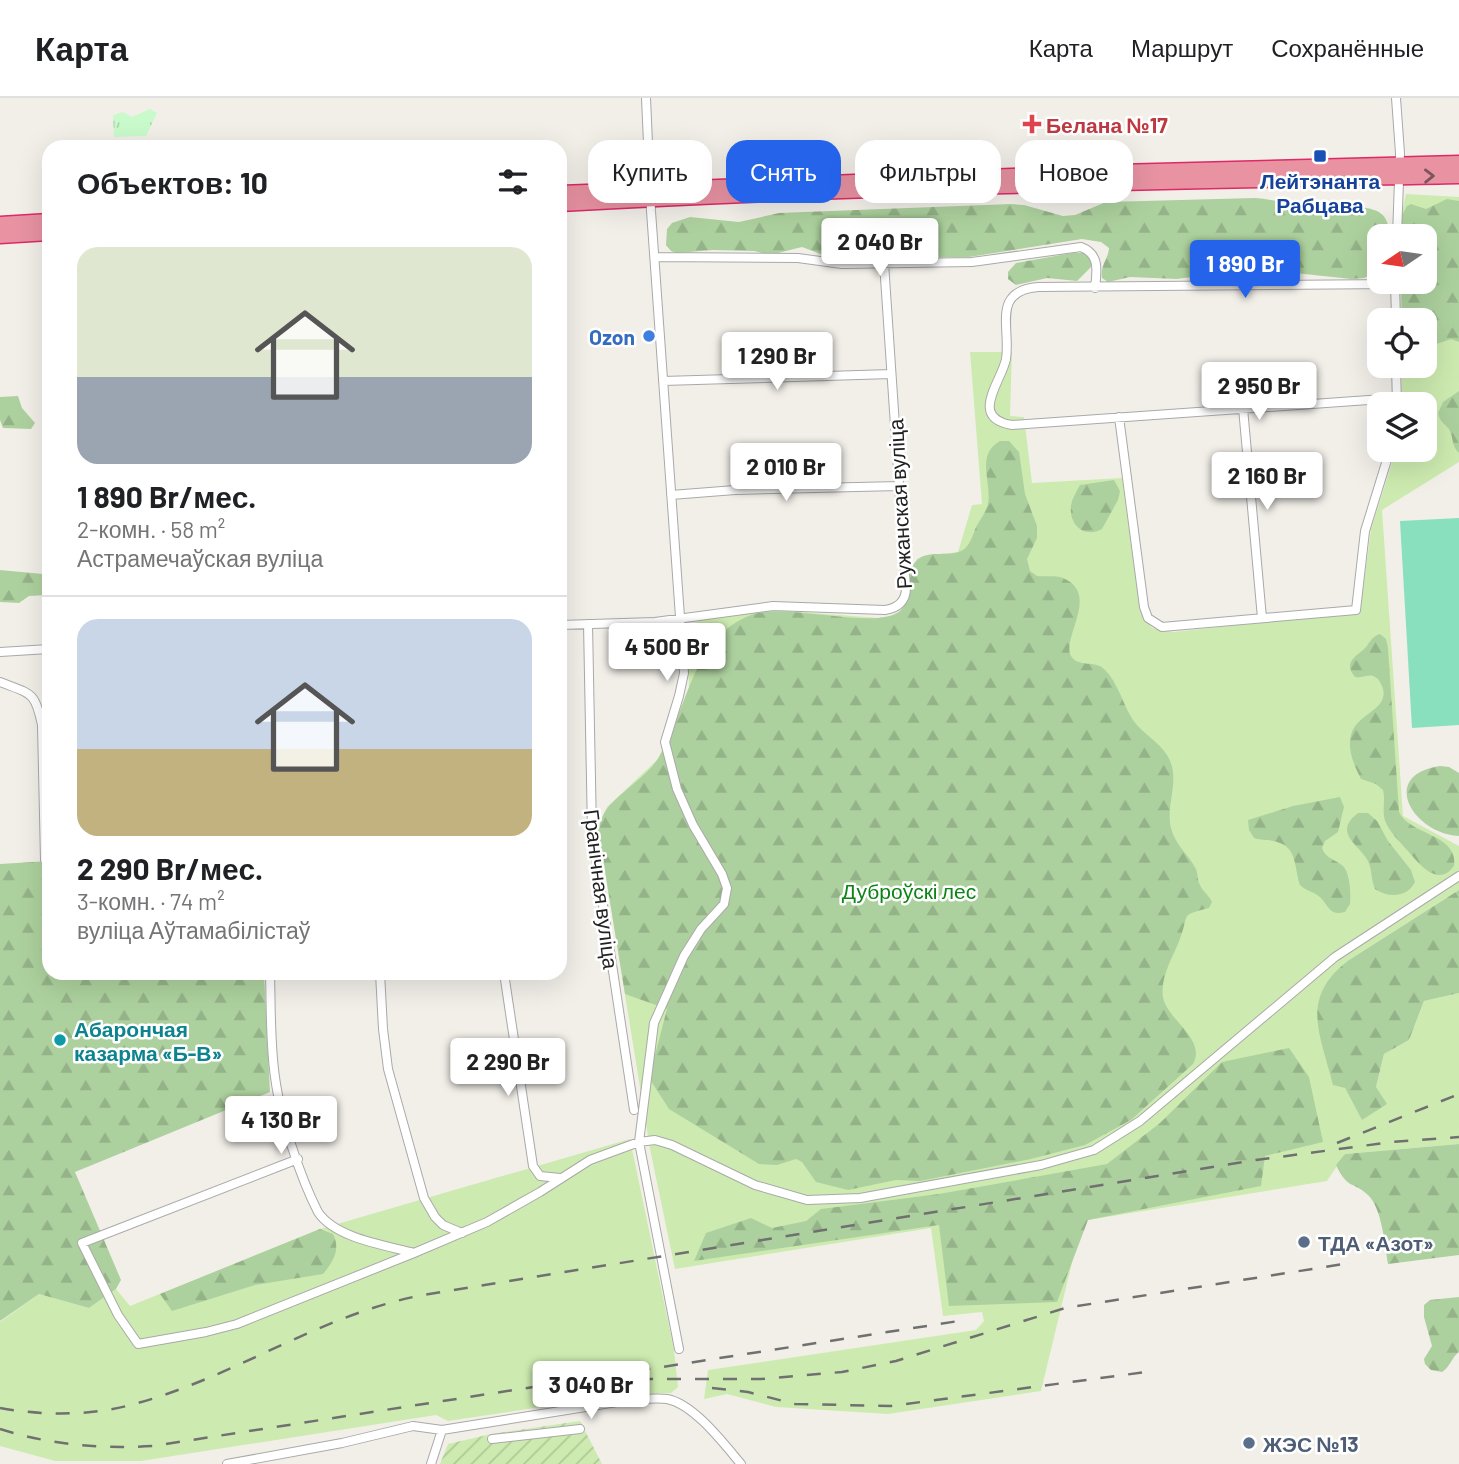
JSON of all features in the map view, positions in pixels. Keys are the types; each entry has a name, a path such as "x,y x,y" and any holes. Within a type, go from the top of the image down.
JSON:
{"highway":[{"path":"712,192 1131,182 1400,171 1459,163"},
{"path":"1400,171 1459,176"},
{"path":"567,193 588,193"},
{"path":"567,203 588,201"},
{"path":"0,224 42,221"},
{"path":"0,236 42,233"}],"street":[{"path":"646,98 648,140"},
{"path":"1396,98 1400,171 1398,224"},
{"path":"651,203 684,673 664,742 677,789 727,888 724,904 701,929 684,956 654,1023 639,1142 679,1349"},
{"path":"655,257 799,258 832,264 972,262 1081,247 1093,254 1096,261 1095,288"},
{"name":"Ружанская вуліца","path":"680,619 722,611 773,606 885,610 896,607 904,599 906,593 884,263"},
{"path":"1367,283 1038,287 1024,290 1010,299 1006,317 1006,358 990,402 998,421 1012,425 1243,408 1367,402"},
{"path":"663,381 891,374"},
{"path":"1243,408 1262,618"},
{"path":"1119,417 1144,607 1152,622 1167,627 1356,610 1365,531 1387,462"},
{"path":"671,495 735,490 899,486"},
{"path":"567,625 680,619"},
{"name":"Гранічная вуліца","path":"588,624 592,832 634,1110"},
{"path":"0,652 42,649"},
{"path":"0,682 32,695 37,702 42,724"},
{"path":"298,1159 82,1242 118,1315 138,1344 237,1324 414,1253 487,1222 590,1160 639,1142 655,1140 672,1145 755,1185 807,1200 860,1198 1041,1165 1094,1150 1140,1121 1322,967 1459,876"},
{"path":"270,980 276,1090 314,1205 327,1223 341,1232 414,1253"},
{"path":"380,980 388,1069 424,1198 443,1225 462,1233"},
{"path":"505,980 533,1166 540,1176 561,1178"},
{"path":"227,1464 342,1443 412,1426 442,1430 623,1401 669,1399 682,1405 710,1430 741,1464"},
{"path":"492,1439 580,1429"},
{"path":"431,1464 442,1430"}],"green space":[{"path":"150,109 157,113 146,136 114,137 113,115 123,112 132,117"},
{"path":"1406,194 1459,197 1459,462 1382,510 1403,816 1459,846 1459,890 1349,960 1345,1088 1362,1119 1376,1087 1384,1054 1409,1040 1424,1001 1459,993 1459,1144 1345,1154 1327,1181 1082,1221 1041,1391 888,1414 776,1407 727,1394 704,1399 708,1370 976,1330 984,1321 982,1312 943,1316 931,1228 675,1269 650,1149 598,828 607,807 658,759 689,690 687,635 694,623 713,616 749,611 879,618 901,611 907,601 911,573 917,559 958,552 972,505 982,504 970,352 1012,352 1010,416 1024,417 1032,483 1122,478 1140,611 1152,628 1173,632 1360,612 1371,529 1392,462 1437,462 1437,392 1402,392 1402,378 1437,378 1437,308 1401,308 1401,294 1437,294 1437,224 1400,222"},
{"path":"1254,198 1314,208 1360,207 1382,214 1387,224 1367,224 1367,277 1351,279 1286,272 1256,278 1206,275 1177,279 1130,277 1108,282 1102,278 1102,273 1109,248 1101,242 1082,239 969,257 838,258 802,247 770,255 754,251 713,250 677,253 666,245 667,229 672,223 690,217 739,222 779,213 1011,204 1063,216 1075,215 1104,203"},
{"path":"1447,199 1459,201 1459,342 1451,339 1437,344 1437,308 1402,308 1401,294 1437,294 1437,224 1402,224 1402,215 1407,206 1411,204 1426,209"},
{"path":"1083,253 1091,259 1091,267 1077,281 1047,278 1016,285 1008,279 1008,272 1016,263"},
{"path":"1459,391 1459,453 1449,429 1438,413 1443,402"},
{"path":"18,396 22,408 35,423 31,429 3,428 0,420 0,397"},
{"name":"Дуброўскі лес","path":"1000,441 1009,441 1019,452 1025,494 1037,526 1037,538 1027,559 1030,571 1037,576 1063,578 1074,585 1079,594 1078,616 1069,648 1071,656 1078,662 1104,669 1113,680 1133,720 1163,750 1171,764 1171,828 1196,869 1201,887 1212,902 1209,908 1187,916 1165,975 1163,990 1166,1005 1191,1038 1196,1055 1193,1064 1131,1120 1085,1145 1031,1159 920,1181 896,1180 848,1190 816,1182 802,1162 796,1159 777,1165 759,1164 669,1109 649,1078 667,1009 625,994 598,828 608,807 649,770 659,757 704,657 731,625 751,615 767,612 873,618 890,616 901,610 908,598 911,571 917,560 927,555 958,552 969,543 988,504 988,454"},
{"path":"1114,480 1120,491 1118,500 1102,529 1088,532 1077,527 1071,515 1071,508 1080,485"},
{"path":"1459,518 1459,725 1412,728 1400,521"},
{"path":"0,570 42,574 42,595 29,596 19,603 0,602"},
{"path":"1380,634 1386,639 1388,648 1399,812 1404,820 1449,847 1454,866 1441,875 1422,866 1392,833 1385,819 1383,790 1376,784 1361,779 1352,756 1352,732 1361,720 1378,706 1384,694 1378,679 1373,676 1355,677 1350,665 1372,639"},
{"path":"1440,766 1449,767 1459,773 1459,836 1442,833 1428,825 1416,815 1409,804 1407,792 1410,780 1421,772"},
{"path":"1340,797 1344,807 1338,832 1325,841 1322,848 1328,857 1343,866 1347,873 1350,904 1345,912 1340,913 1333,912 1319,896 1300,885 1289,849 1277,842 1254,838 1249,830 1248,820 1293,806"},
{"path":"1358,813 1368,813 1377,821 1388,841 1411,870 1415,882 1402,894 1391,895 1375,889 1368,861 1347,832 1351,820"},
{"path":"42,861 42,980 264,980 270,1092 75,1172 121,1280 116,1289 89,1308 39,1294 0,1321 0,864"},
{"path":"1459,890 1459,993 1424,1001 1409,1040 1384,1054 1376,1087 1387,1104 1362,1120 1345,1088 1333,1085 1317,1017 1324,988 1333,974 1349,960"},
{"path":"1289,1048 1309,1077 1323,1142 1265,1156 1261,1186 1088,1220 1057,1302 949,1306 939,1225 694,1261 706,1233 751,1218 772,1228 806,1221 821,1209 939,1194 1107,1164 1160,1123 1222,1062"},
{"path":"630,1139 674,1350 678,1387 671,1393 620,1395 448,1421 436,1415 141,1461 55,1461 0,1446 0,1322 39,1294 89,1308 116,1289 130,1306 320,1229"},
{"path":"1459,1144 1459,1255 1388,1264 1382,1228 1373,1201 1363,1190 1348,1182 1336,1165 1345,1154"},
{"path":"320,1229 333,1234 336,1245 333,1260 323,1274 255,1285 172,1311 160,1294"},
{"path":"1459,1297 1459,1352 1442,1372 1431,1370 1424,1359 1432,1346 1424,1317 1424,1305 1430,1300"},
{"path":"580,1421 602,1464 440,1464 448,1444 491,1434"}],"railway":[{"path":"1337,1143 1459,1094"},
{"path":"0,1408 69,1413 138,1403 210,1377 350,1316 423,1295 1256,1160 1392,1142 1459,1137"},
{"path":"639,1379 761,1379 842,1372 896,1361 1065,1308 1350,1263"},
{"path":"0,1429 76,1445 153,1446 965,1320"},
{"path":"712,1388 748,1392 795,1404 891,1406 1146,1372"}],"place":[{"name":"Белана №17","path":"1032,124"},
{"name":"Лейтэнанта Рабцава","path":"1320,156"},
{"name":"Ozon","path":"649,336"},
{"name":"Абарончая казарма «Б-В»","path":"60,1040"},
{"name":"ТДА «Азот»","path":"1304,1242"},
{"name":"ЖЭС №13","path":"1249,1443"}]}
